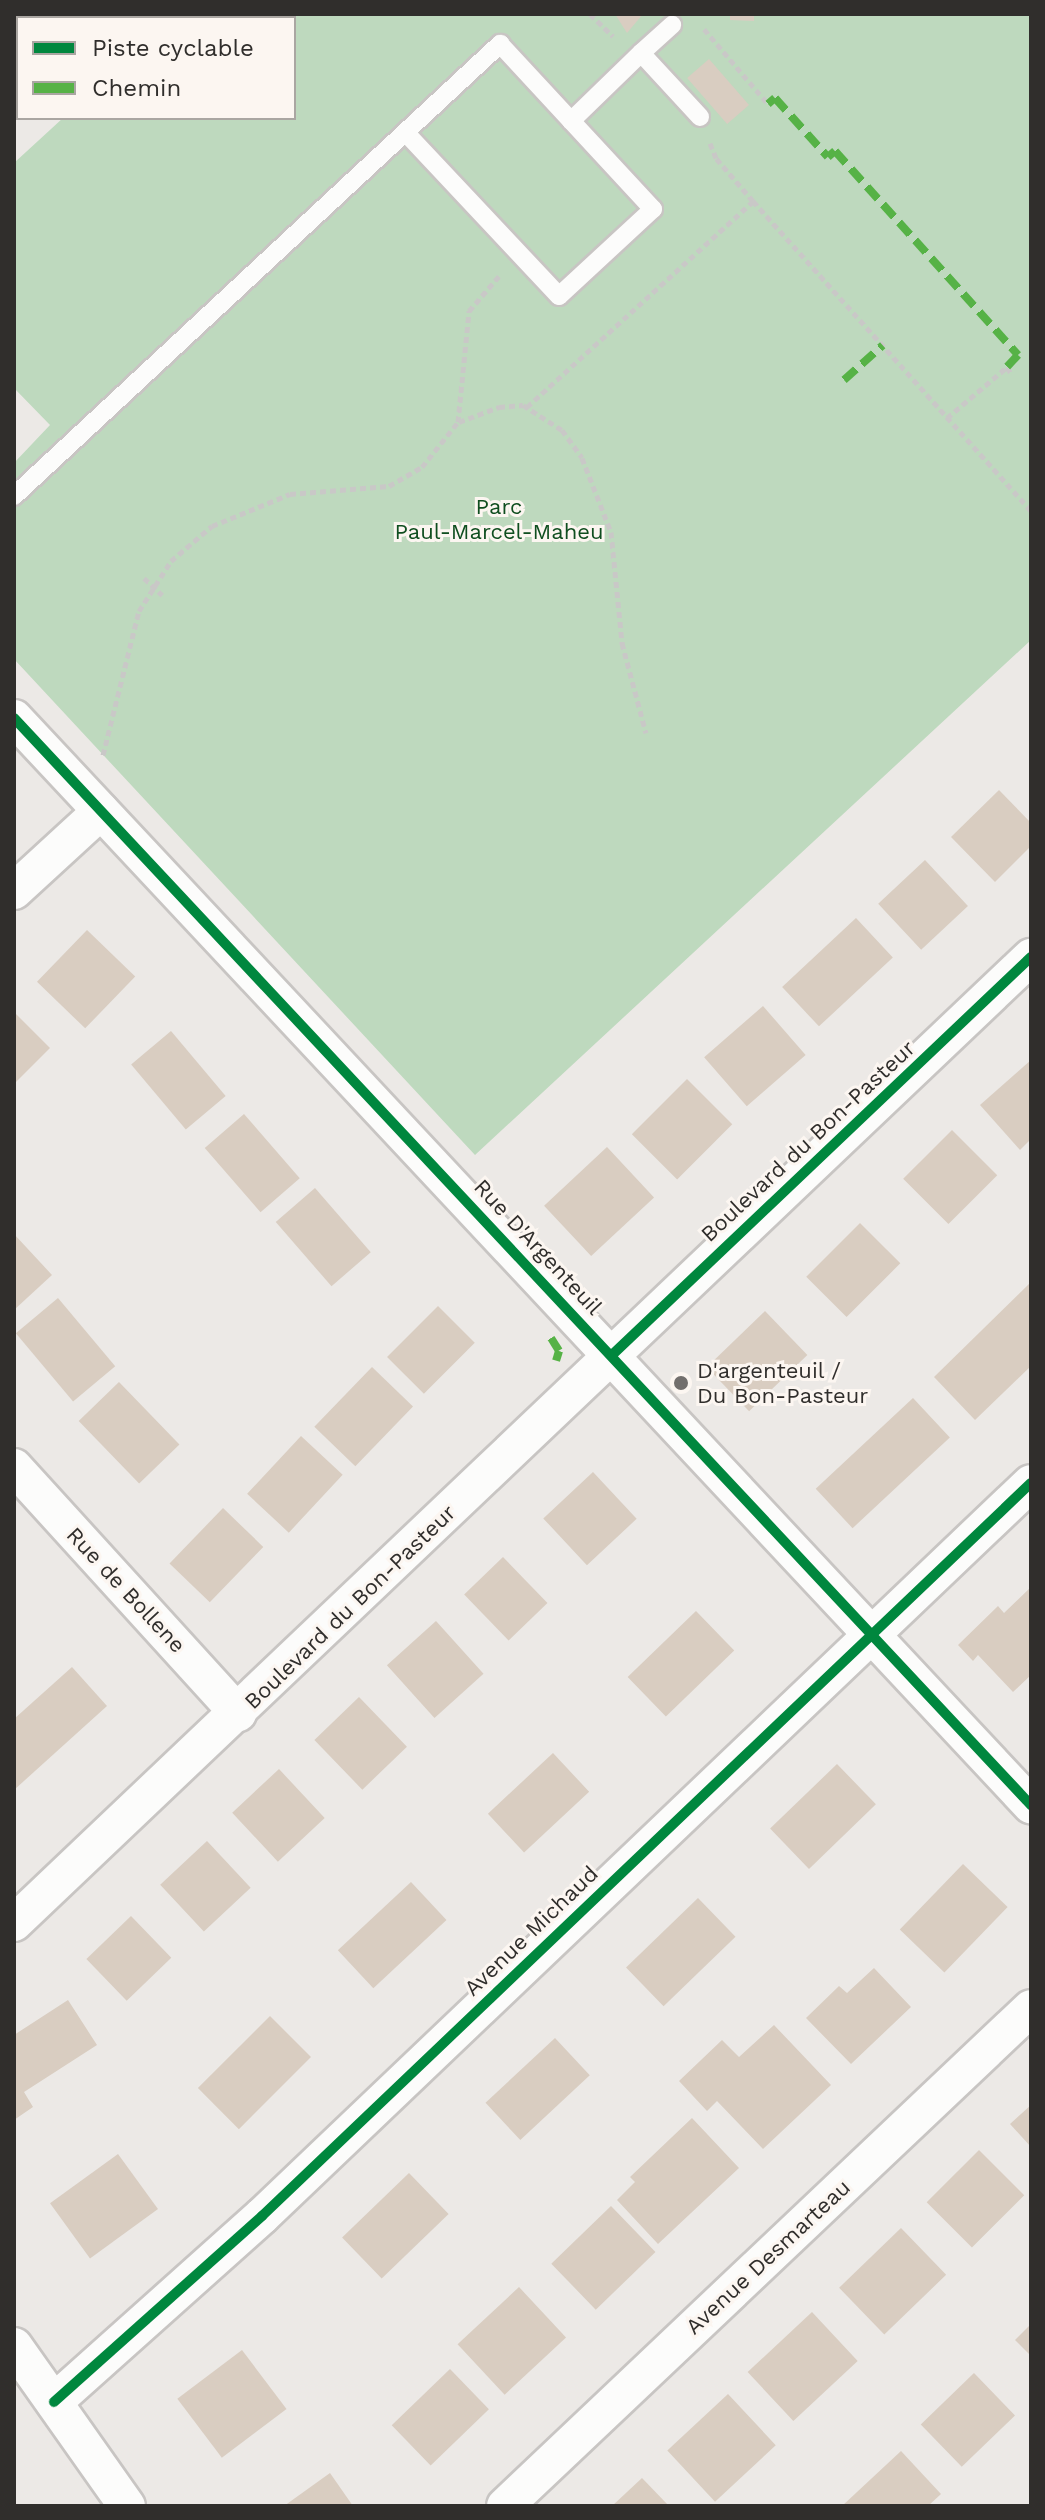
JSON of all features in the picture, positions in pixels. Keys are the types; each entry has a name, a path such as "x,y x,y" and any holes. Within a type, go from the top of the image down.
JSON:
{"street":[{"name":"Rue D'Argenteuil","path":"14,718 1031,1805"},
{"path":"14,891 101,811"},
{"name":"Boulevard du Bon-Pasteur","path":"14,1923 1031,957"},
{"name":"Rue de Bollene","path":"14,1467 238,1713"},
{"name":"Avenue Michaud","path":"54,2402 262,2216 1031,1483"},
{"name":"Avenue Desmarteau","path":"505,2506 1031,2008"},
{"path":"14,2346 127,2506"}],"lane":[{"path":"571,121 672,25"},
{"path":"14,496 407,134 500,44 653,209 559,296 407,134"},
{"path":"641,53 700,117"}],"path":[{"path":"590,14 607,33"},
{"path":"701,25 768,104"},
{"path":"716,158 1031,511"},
{"path":"527,407 753,201"},
{"path":"101,760 112,733 139,611 153,586 189,544 212,526 250,510 290,494 345,492 405,481 448,440 458,422 465,326 474,300"},
{"path":"947,418 1007,367 1012,375"},
{"path":"458,422 499,407 527,407 562,430 598,492 611,532 622,643 646,733"},
{"path":"345,483 345,492"},
{"path":"247,500 250,510"},
{"path":"144,578 162,595"}],"green space":[{"name":"Parc Paul-Marcel-Maheu","path":"1031,14 1031,640 475,1155 14,659 14,463 50,425 14,388 14,163 61,120 296,120 296,16 172,16"}],"building":[{"path":"615,14 643,14 627,33"},
{"path":"730,14 754,14 754,21 730,20"},
{"path":"709,59 749,105 727,124 687,78"},
{"path":"999,790 1031,823 1031,846 995,882 951,837"},
{"path":"925,860 968,906 921,950 878,904"},
{"path":"856,918 893,957 819,1026 782,987"},
{"path":"87,930 135,977 85,1028 37,982"},
{"path":"763,1006 806,1055 747,1106 704,1057"},
{"path":"14,1012 50,1048 14,1084"},
{"path":"171,1031 226,1096 186,1130 131,1064"},
{"path":"1031,1060 1031,1139 1020,1150 980,1105"},
{"path":"687,1079 732,1124 677,1179 632,1134"},
{"path":"244,1114 300,1178 261,1212 205,1148"},
{"path":"952,1130 997,1175 948,1224 903,1179"},
{"path":"607,1147 654,1197 591,1256 544,1206"},
{"path":"315,1188 371,1252 332,1286 276,1222"},
{"path":"860,1223 900,1263 847,1317 806,1277"},
{"path":"14,1234 52,1275 14,1310"},
{"path":"1031,1282 1031,1366 975,1420 934,1377"},
{"path":"58,1298 115,1366 73,1402 16,1333"},
{"path":"438,1306 475,1343 424,1394 387,1357"},
{"path":"765,1311 807,1355 749,1411 707,1367"},
{"path":"372,1367 413,1407 355,1466 314,1427"},
{"path":"119,1382 179,1445 139,1483 79,1421"},
{"path":"913,1398 950,1437 853,1528 816,1489"},
{"path":"301,1436 343,1475 289,1533 247,1494"},
{"path":"593,1472 637,1519 587,1565 543,1518"},
{"path":"223,1508 263,1547 210,1602 170,1563"},
{"path":"503,1557 547,1603 509,1641 464,1595"},
{"path":"1031,1587 1031,1675 1013,1692 978,1655 973,1661 958,1645 998,1606 1004,1613"},
{"path":"696,1611 734,1651 666,1717 628,1677"},
{"path":"436,1621 484,1674 434,1718 387,1665"},
{"path":"72,1667 107,1706 14,1790 14,1719"},
{"path":"359,1697 407,1747 362,1790 314,1740"},
{"path":"553,1753 589,1792 524,1852 488,1814"},
{"path":"837,1764 876,1804 809,1869 770,1829"},
{"path":"279,1769 325,1818 278,1862 232,1813"},
{"path":"207,1841 251,1888 204,1931 160,1885"},
{"path":"963,1864 1008,1907 944,1973 900,1929"},
{"path":"411,1882 446,1920 373,1988 338,1950"},
{"path":"698,1898 736,1937 664,2006 626,1967"},
{"path":"131,1916 171,1958 127,2001 86,1959"},
{"path":"874,1968 911,2007 851,2064 806,2018 839,1986 847,1993"},
{"path":"68,2000 97,2045 24,2092 33,2107 14,2120 14,2035"},
{"path":"270,2016 311,2057 239,2129 198,2088"},
{"path":"774,2025 831,2085 763,2149 717,2101 707,2111 679,2081 722,2040 739,2057"},
{"path":"555,2038 590,2075 520,2140 486,2103"},
{"path":"1031,2105 1031,2147 1010,2124"},
{"path":"692,2118 739,2168 658,2244 617,2200 635,2182 630,2177"},
{"path":"979,2150 1024,2195 972,2248 927,2202"},
{"path":"118,2154 158,2209 90,2258 50,2203"},
{"path":"409,2173 449,2214 382,2279 342,2238"},
{"path":"611,2206 655,2252 596,2310 551,2264"},
{"path":"901,2228 946,2275 884,2334 839,2288"},
{"path":"519,2287 566,2337 505,2395 458,2344"},
{"path":"812,2312 858,2361 793,2421 748,2372"},
{"path":"1031,2324 1031,2356 1015,2340"},
{"path":"242,2350 287,2409 222,2458 177,2399"},
{"path":"450,2369 489,2409 431,2466 392,2425"},
{"path":"974,2373 1015,2415 962,2467 921,2424"},
{"path":"728,2394 776,2445 715,2502 667,2451"},
{"path":"901,2451 941,2494 928,2506 842,2506"},
{"path":"330,2473 353,2506 284,2506"},
{"path":"642,2478 669,2506 612,2506"}],"marked path":[{"path":"768,104 775,98 828,157 835,151 1018,355 1007,367"},
{"path":"844,380 883,345"},
{"path":"551,1338 559,1351 556,1361"}],"cycle path":[{"path":"14,718 1031,1805"},
{"path":"612,1355 1031,957"},
{"path":"54,2402 262,2216 1031,1483"}],"place":[{"name":"D'argenteuil / Du Bon-Pasteur","path":"681,1383"}]}
